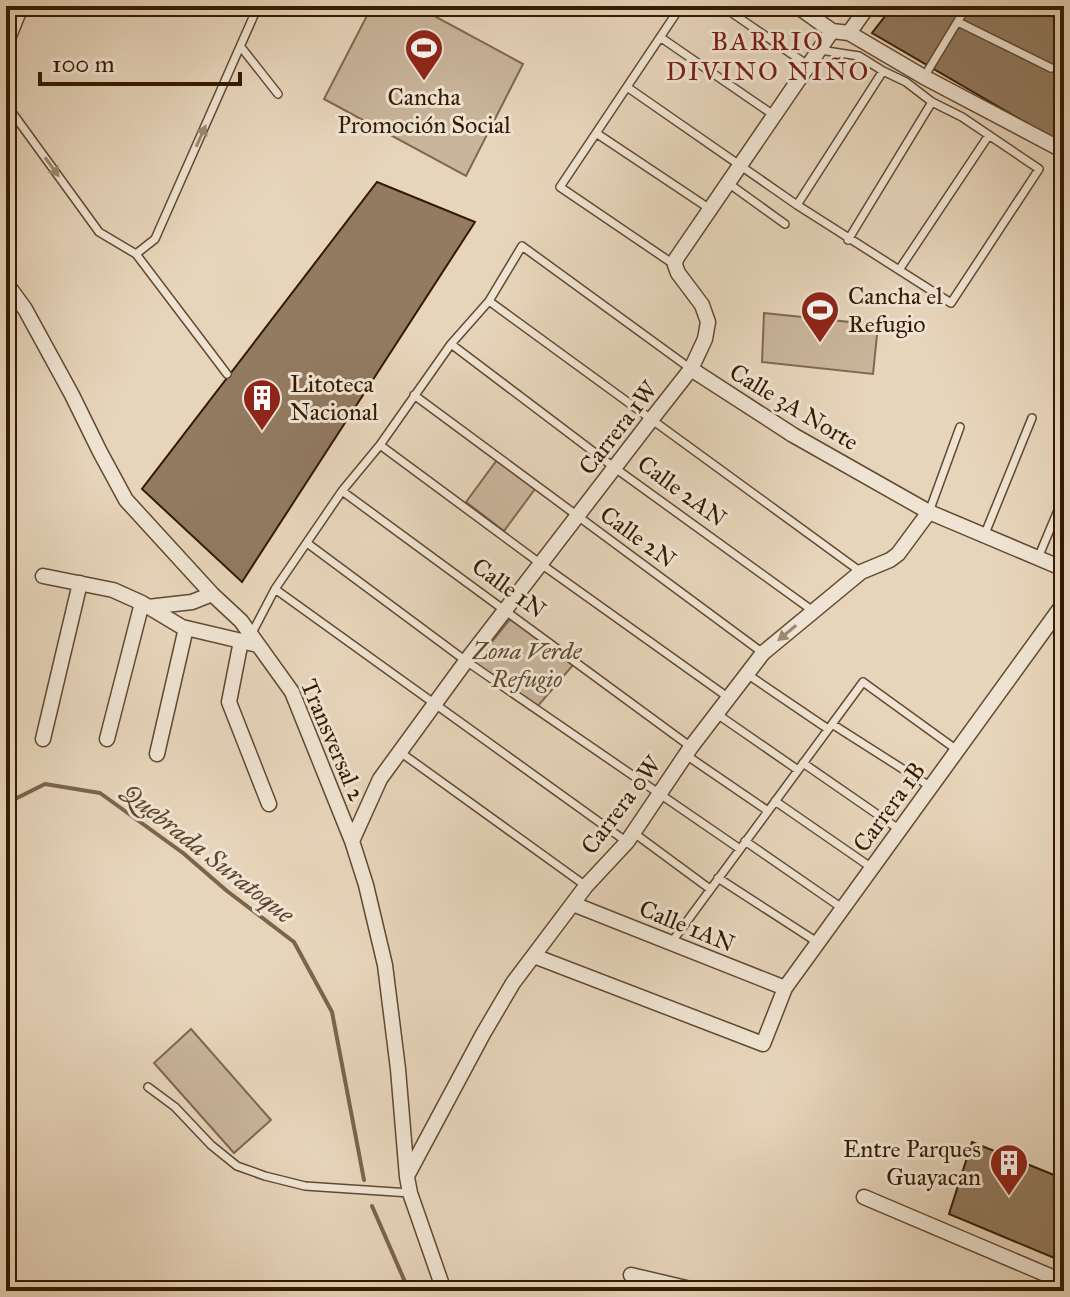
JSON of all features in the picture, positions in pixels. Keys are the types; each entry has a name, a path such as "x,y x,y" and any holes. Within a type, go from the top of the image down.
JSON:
{"street":[{"path":"797,6 832,31 849,33 924,77 1064,151"},
{"path":"849,33 868,6"},
{"path":"676,259 832,31"},
{"name":"Carrera 1W","path":"352,841 380,779 466,661 691,369 705,339 708,322 702,305 678,273 676,259"},
{"name":"Transversal 2","path":"6,283 25,309 126,500 212,594 241,621 250,640 292,692 352,841 366,885 385,965 410,1193 442,1285 447,1291"},
{"name":"Calle 3A Norte","path":"691,369 793,435 929,512 1064,569"},
{"name":"Carrera 0W","path":"407,1177 513,983 586,886 631,838 688,751 763,653 861,572 898,554 929,512"},
{"path":"43,576 113,590 186,628 250,640 229,702 269,804"},
{"path":"43,739 80,583"},
{"path":"145,605 192,602 212,594"},
{"name":"Carrera 1B","path":"534,956 763,1044 785,988 1064,603"},
{"path":"107,739 145,605"},
{"path":"157,754 186,628"},
{"name":"Calle 1AN","path":"573,904 785,988"},
{"path":"864,1197 1064,1282"},
{"path":"631,1275 699,1291"}],"lane":[{"path":"6,53 25,6"},
{"path":"136,254 155,239 258,6"},
{"path":"676,259 669,261 560,187 681,6"},
{"path":"722,6 809,66"},
{"path":"924,77 967,6"},
{"path":"958,22 1051,68"},
{"path":"660,37 775,116"},
{"path":"241,47 278,94"},
{"path":"627,87 848,240 951,303 1039,169 962,117 859,56 820,50"},
{"path":"797,205 883,71"},
{"path":"848,240 932,102"},
{"path":"6,104 99,232 136,254 227,374"},
{"path":"596,133 710,209"},
{"path":"899,270 989,135"},
{"path":"728,183 785,224"},
{"name":"Calle 3A Norte","path":"489,301 522,246 691,369"},
{"path":"250,640 275,589 342,491 380,445 451,344 489,301 861,572"},
{"name":"Calle 2AN","path":"451,344 615,468 814,611"},
{"name":"Calle 2N","path":"414,395 763,653"},
{"path":"984,536 1032,418"},
{"path":"929,512 960,427"},
{"path":"380,445 729,698"},
{"name":"Calle 1N","path":"342,491 506,611 768,811"},
{"path":"1038,558 1064,496"},
{"path":"307,543 466,661 740,849"},
{"path":"275,589 435,704 710,889"},
{"path":"747,674 931,787"},
{"path":"671,943 863,682 957,750"},
{"path":"717,714 900,830"},
{"path":"400,752 586,886"},
{"path":"775,801 872,868"},
{"path":"745,841 843,909"},
{"path":"718,878 818,943"},
{"path":"148,1087 175,1107 211,1145 237,1166 305,1186 410,1193"}],"green space":[{"name":"Cancha Promoción Social","path":"372,6 416,6 523,64 466,176 324,99"},
{"name":"Cancha el Refugio","path":"764,313 878,325 873,374 762,362"},
{"path":"497,460 535,489 504,531 466,502"},
{"name":"Zona Verde Refugio","path":"511,618 574,664 537,707 474,664"},
{"path":"191,1029 271,1120 234,1153 154,1063"}],"building":[{"path":"893,6 1034,6 1064,22 1064,145 872,33"},
{"name":"Litoteca Nacional","path":"377,182 475,222 242,582 142,489"},
{"name":"Entre Parques Guayacan","path":"972,1142 1064,1179 1064,1262 949,1214"}],"waterway":[{"name":"Quebrada Suratoque","path":"6,786 13,800 45,784 100,793 183,853 294,942 332,1012 364,1180"},
{"name":"Quebrada Suratoque","path":"372,1206 409,1291"}],"place":[{"name":"Cancha Promoción Social","path":"424,82"},
{"name":"Cancha el Refugio","path":"820,344"},
{"name":"Litoteca Nacional","path":"262,432"},
{"name":"Entre Parques Guayacan","path":"1009,1197"}],"district":[{"name":"BARRIO DIVINO NIÑO","path":"768,56"}]}
